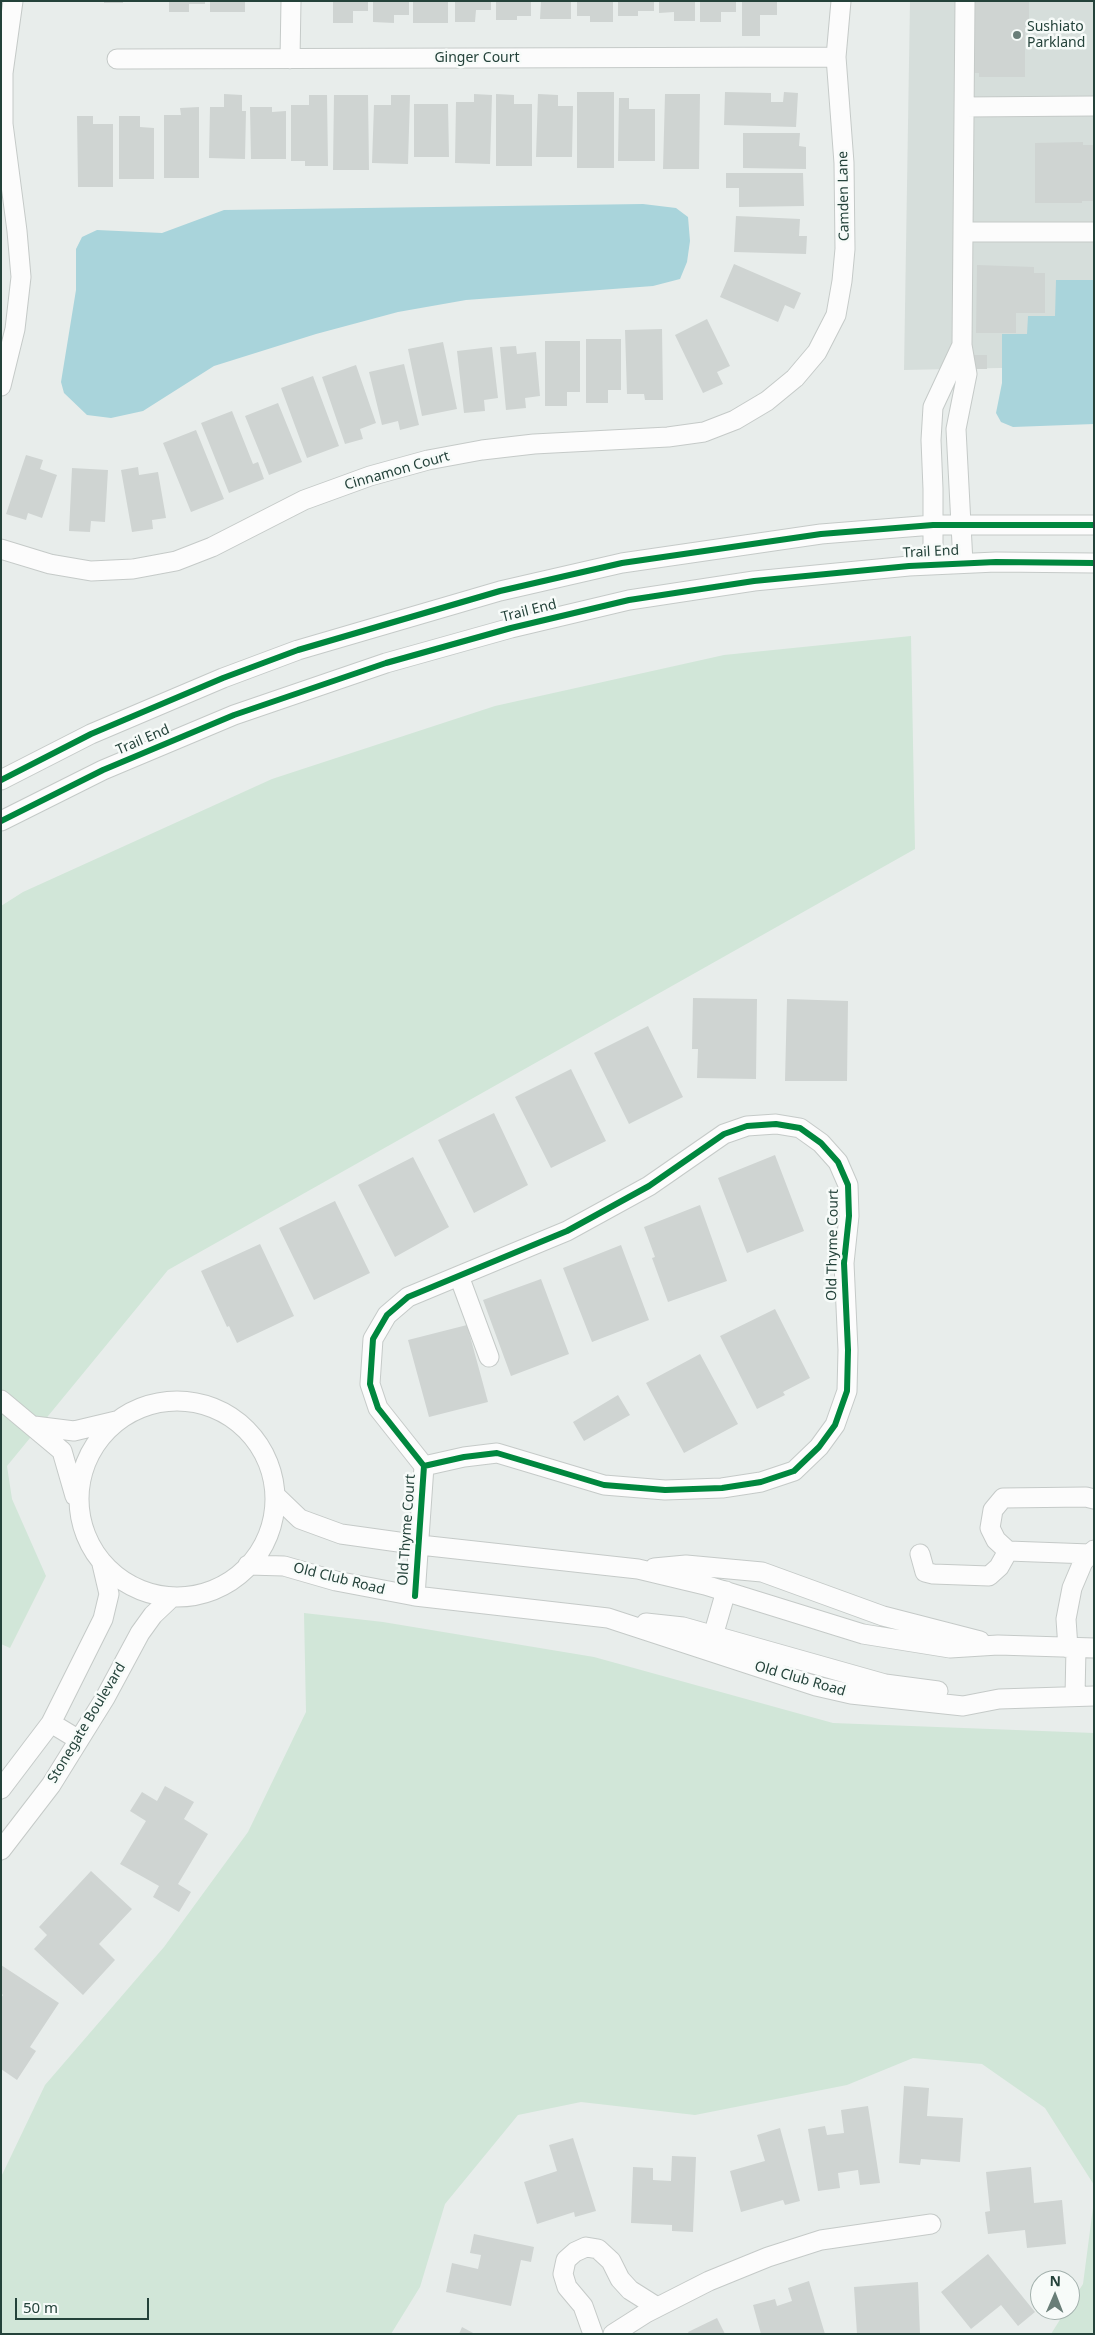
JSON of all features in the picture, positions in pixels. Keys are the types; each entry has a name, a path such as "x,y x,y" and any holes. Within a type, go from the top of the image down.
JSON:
{"street":[{"path":"1,386 15,329 20,277 17,231 3,124 3,73 13,1"},
{"path":"290,59 291,1"},
{"name":"Camden Lane","path":"795,378 816,352 836,315 846,249 844,163 836,57 841,1"},
{"path":"963,563 956,429 968,374 962,345 965,1"},
{"name":"Ginger Court","path":"117,59 836,57"},
{"path":"964,107 1094,106"},
{"path":"964,232 1094,232"},
{"path":"933,565 931,440 933,406 962,345"},
{"name":"Cinnamon Court","path":"1,549 50,564 91,571 133,569 176,561 212,547 304,500 370,476 428,460 482,450 534,444 668,437 704,432 735,420 767,401 795,378"},
{"name":"Trail End","path":"1,780 91,734 223,678 317,644 500,591 622,563 820,534 933,525 1094,525"},
{"name":"Trail End","path":"1,821 103,770 234,715 386,663 492,633 648,597 815,573 963,563 1094,563"},
{"name":"Old Thyme Court","path":"415,1596 424,1466 378,1408 370,1384 373,1338 387,1314 408,1297 567,1231 604,1212 649,1186 724,1134 747,1126 776,1124 800,1128 821,1143 838,1162 848,1185 849,1216 844,1263 848,1350 847,1391 835,1425 819,1447 794,1471 761,1482 722,1488 665,1490 604,1485 497,1453 464,1457 424,1466"},
{"path":"459,1276 489,1357"},
{"path":"1,1400 62,1451 88,1543 102,1564 132,1586 152,1594 172,1597 194,1596 214,1590 231,1581 259,1552 268,1536 274,1518 275,1495 272,1472 256,1441 245,1428 219,1411 202,1404 182,1401 158,1402 137,1409 117,1421 92,1448 83,1467 79,1484 78,1506"},
{"path":"34,1426 74,1431 117,1421"},
{"path":"275,1495 300,1519 341,1534 420,1545 638,1569 726,1591 863,1634 950,1648 998,1645 1079,1648"},
{"path":"1092,1552 1008,1551 996,1540 990,1528 993,1510 1003,1498 1086,1497 1094,1499"},
{"path":"920,1554 925,1572 989,1576 999,1567 1008,1551"},
{"path":"1075,1696 1079,1648 1066,1619 1072,1588 1083,1562 1092,1552"},
{"path":"1,1789 51,1722 103,1619 109,1594 102,1564"},
{"path":"638,1569 686,1564 762,1572 883,1616 998,1645"},
{"name":"Old Club Road","path":"248,1565 284,1566 336,1581 415,1596 683,1627 885,1684 999,1699"},
{"path":"713,1636 726,1591"},
{"name":"Stonegate Boulevard","path":"1,1850 51,1785 105,1698 140,1633 153,1615 172,1597"},
{"name":"Old Club Road","path":"608,1618 824,1688 851,1694 963,1706 999,1699 1094,1696"},
{"path":"51,1722 79,1740"},
{"path":"613,2334 658,2307 708,2281 768,2256 821,2240 931,2224"},
{"path":"593,2334 583,2306 567,2287 563,2274 566,2260 575,2252 586,2248 598,2249 611,2261 620,2279 630,2290 658,2307"}],"shaded area":[{"path":"910,1 1094,1 1094,366 904,370"}],"green space":[{"path":"911,636 915,849 168,1270 7,1466 12,1499 46,1576 10,1648 1,1644 1,906 23,892 272,779 495,706 724,655"},
{"path":"304,1613 383,1622 594,1657 833,1723 1094,1733 1094,2185 1045,2108 982,2064 913,2058 847,2085 695,2115 581,2102 518,2115 445,2204 420,2287 391,2334 1,2334 1,2177 45,2085 164,1947 248,1832 306,1712"},
{"path":"1094,2200 1094,2334 1051,2334 1060,2320 1080,2320 1080,2289 1083,2284"}],"water":[{"path":"643,204 676,208 688,217 690,241 687,262 680,279 653,286 466,300 398,312 316,334 214,366 143,411 111,418 87,415 64,393 61,382 76,290 76,249 82,237 97,230 162,233 224,210"},
{"path":"1056,280 1094,280 1094,424 1013,427 1001,422 996,413 1002,383 1002,334 1027,334 1028,316 1055,316"}],"building":[{"path":"104,1 123,1 123,3 104,3"},
{"path":"169,1 205,1 205,4 189,4 189,12 169,12"},
{"path":"210,1 245,1 245,12 210,12"},
{"path":"333,1 368,1 368,11 353,11 353,23 333,23"},
{"path":"373,1 409,1 409,15 394,15 394,23 373,22"},
{"path":"413,1 448,1 448,23 413,23"},
{"path":"455,1 491,1 491,10 476,10 475,22 455,22"},
{"path":"496,1 531,1 531,16 517,16 517,20 496,20"},
{"path":"541,1 571,1 571,19 540,19"},
{"path":"577,1 613,1 613,22 590,22 590,16 577,16"},
{"path":"618,1 654,1 654,11 638,11 638,16 618,16"},
{"path":"659,1 695,1 695,21 674,21 674,12 659,13"},
{"path":"700,1 736,1 736,12 721,12 721,22 700,22"},
{"path":"742,1 777,1 777,15 760,15 760,36 742,36"},
{"path":"974,1 1029,1 1029,27 1025,27 1025,77 979,77 979,73 973,73"},
{"path":"577,92 614,92 614,168 577,168"},
{"path":"725,92 771,93 771,102 783,102 784,92 798,93 796,127 724,125"},
{"path":"224,94 242,95 242,111 246,111 245,159 209,158 210,107 224,107"},
{"path":"474,94 492,95 490,164 455,163 456,102 474,102"},
{"path":"496,94 514,95 514,104 532,104 532,166 496,166"},
{"path":"538,94 558,95 558,106 573,106 572,157 536,157"},
{"path":"665,94 700,94 699,169 663,169"},
{"path":"309,95 327,95 328,166 305,166 305,161 291,161 291,105 309,105"},
{"path":"334,95 368,95 369,170 333,170"},
{"path":"391,95 410,95 408,164 372,163 374,105 391,105"},
{"path":"619,98 629,98 629,109 655,109 655,161 618,161"},
{"path":"414,104 448,104 449,157 414,157"},
{"path":"199,107 199,178 164,178 164,115 181,115 180,108"},
{"path":"250,107 272,107 272,112 286,111 286,159 251,159"},
{"path":"77,116 93,116 93,124 113,124 113,187 78,187"},
{"path":"119,116 140,116 140,127 154,128 154,179 119,179"},
{"path":"743,133 800,133 799,146 806,147 806,169 743,168"},
{"path":"1083,142 1083,145 1094,145 1094,201 1082,201 1082,203 1035,203 1035,143"},
{"path":"726,173 803,173 804,206 739,207 739,188 726,188"},
{"path":"736,216 800,219 799,236 807,236 806,254 734,252"},
{"path":"734,264 801,293 794,309 785,305 778,322 720,297"},
{"path":"977,265 1034,267 1034,273 1045,273 1045,313 1016,313 1016,333 976,333"},
{"path":"707,319 730,366 717,372 723,384 703,393 675,335"},
{"path":"662,329 663,400 645,400 644,394 627,394 625,330"},
{"path":"586,339 621,339 621,390 608,390 608,403 586,403"},
{"path":"545,341 580,341 580,392 567,392 567,406 545,406"},
{"path":"443,342 457,409 422,416 408,349"},
{"path":"516,346 517,354 536,352 540,396 525,398 526,408 506,410 500,347"},
{"path":"492,347 498,398 484,400 485,411 464,413 457,351"},
{"path":"972,355 987,355 987,369 972,369"},
{"path":"404,364 419,425 400,430 398,421 382,425 369,372"},
{"path":"356,365 376,423 360,429 363,439 345,444 322,377"},
{"path":"313,376 339,446 307,458 281,388"},
{"path":"278,403 302,462 269,475 245,416"},
{"path":"232,411 253,464 258,462 264,479 229,493 201,423"},
{"path":"196,430 224,499 191,512 163,443"},
{"path":"26,455 43,460 40,469 57,475 42,518 28,513 26,520 6,514"},
{"path":"138,467 139,475 158,472 166,518 152,520 153,529 132,532 121,470"},
{"path":"72,468 108,470 105,522 91,521 90,532 69,531"},
{"path":"693,998 757,999 756,1079 697,1078 698,1049 692,1049"},
{"path":"787,999 848,1001 847,1081 785,1081"},
{"path":"648,1026 683,1097 629,1124 594,1053"},
{"path":"571,1069 606,1141 551,1168 515,1097"},
{"path":"494,1113 528,1185 474,1213 438,1140"},
{"path":"775,1155 804,1231 747,1253 718,1178"},
{"path":"413,1157 449,1227 395,1257 358,1185"},
{"path":"335,1201 370,1273 314,1300 279,1228"},
{"path":"700,1205 727,1281 668,1302 652,1258 655,1257 644,1227"},
{"path":"260,1244 294,1316 237,1343 229,1326 227,1327 201,1271"},
{"path":"621,1245 649,1320 592,1342 563,1268"},
{"path":"541,1279 569,1354 511,1376 483,1300"},
{"path":"775,1309 810,1378 783,1392 785,1395 757,1409 720,1336"},
{"path":"467,1325 488,1402 429,1417 408,1340"},
{"path":"700,1354 738,1424 684,1453 646,1383"},
{"path":"618,1395 630,1415 584,1441 573,1422"},
{"path":"165,1786 194,1802 184,1819 208,1834 178,1884 191,1892 179,1912 153,1897 159,1886 120,1864 146,1821 130,1811 142,1792 157,1801"},
{"path":"91,1871 132,1909 99,1944 115,1960 83,1995 34,1949 47,1935 39,1927"},
{"path":"1,1965 59,2003 30,2047 36,2051 17,2080 1,2069 1,1998 3,1995 1,1993"},
{"path":"904,2086 929,2088 927,2116 963,2118 960,2162 921,2159 920,2165 899,2163"},
{"path":"868,2106 880,2183 860,2185 858,2170 838,2173 840,2188 818,2191 808,2129 825,2126 827,2135 844,2133 841,2110"},
{"path":"780,2128 800,2201 785,2205 783,2200 741,2212 730,2171 765,2161 757,2135"},
{"path":"573,2138 596,2211 575,2217 574,2212 537,2224 524,2182 557,2171 549,2145"},
{"path":"672,2156 696,2157 693,2232 672,2231 672,2225 631,2223 633,2167 653,2168 653,2180 671,2181"},
{"path":"1031,2167 1034,2203 1062,2200 1066,2244 1027,2248 1025,2230 988,2234 985,2212 990,2211 986,2172"},
{"path":"474,2234 534,2247 531,2262 521,2260 511,2306 446,2292 452,2263 478,2269 481,2255 470,2253"},
{"path":"988,2254 1030,2306 1030,2316 1018,2326 1001,2305 971,2329 941,2292"},
{"path":"809,2281 825,2334 761,2334 753,2305 775,2299 777,2306 792,2301 788,2288"},
{"path":"918,2282 920,2334 857,2334 854,2287"},
{"path":"717,2318 725,2334 689,2334 688,2332"},
{"path":"462,2327 475,2334 459,2334"}],"cycle path":[{"path":"1,780 91,734 223,678 298,650 500,591 622,563 821,534 933,525 1094,525"},
{"path":"1,821 103,770 234,715 386,663 511,628 629,600 754,581 909,566 996,562 1094,563"},
{"path":"415,1596 424,1466 464,1457 497,1453 604,1485 665,1490 722,1488 761,1482 794,1471 819,1447 835,1425 847,1391 848,1350 844,1263 849,1216 848,1185 838,1162 821,1143 800,1128 776,1124 747,1126 724,1134 649,1186 567,1231 408,1297 387,1315 373,1339 370,1384 378,1408 424,1466"}],"place":[{"name":"Sushiato Parkland","path":"1017,35"}]}
